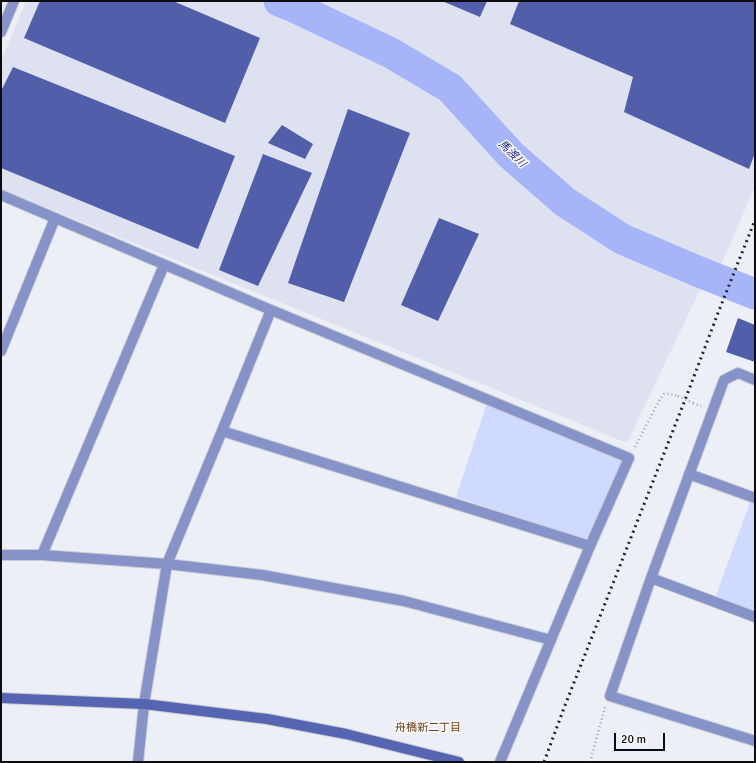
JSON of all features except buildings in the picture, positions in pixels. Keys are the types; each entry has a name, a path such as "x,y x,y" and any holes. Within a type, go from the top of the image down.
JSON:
{"street":[{"path":"1,32 14,1"},
{"path":"1,195 271,310 629,458 590,546 500,762"},
{"path":"1,351 55,218"},
{"path":"42,555 164,265"},
{"path":"138,762 144,704 167,564 271,310"},
{"path":"755,380 738,373 724,380 651,578 610,696 755,741"},
{"path":"222,431 590,546"},
{"path":"689,474 755,498"},
{"path":"1,555 42,555 167,564 262,575 404,601 551,640"},
{"path":"651,578 755,617"},
{"path":"1,698 144,704 274,720 346,734 459,762"}],"path":[{"path":"629,458 664,394 678,396 693,403"},
{"path":"590,762 605,706 610,696"}],"shaded area":[{"path":"26,1 755,1 755,186 723,261 698,294 627,443 1,189 1,61"},
{"path":"488,400 629,458 591,542 456,497"},
{"path":"752,497 755,499 755,617 715,598"}],"waterway":[{"name":"馬渡川","path":"279,1 391,53 450,88 511,155 565,202 622,239 755,294"}],"railway":[{"path":"544,762 755,220"}],"district":[{"name":"舟橋新二丁目","path":"428,728"}]}
